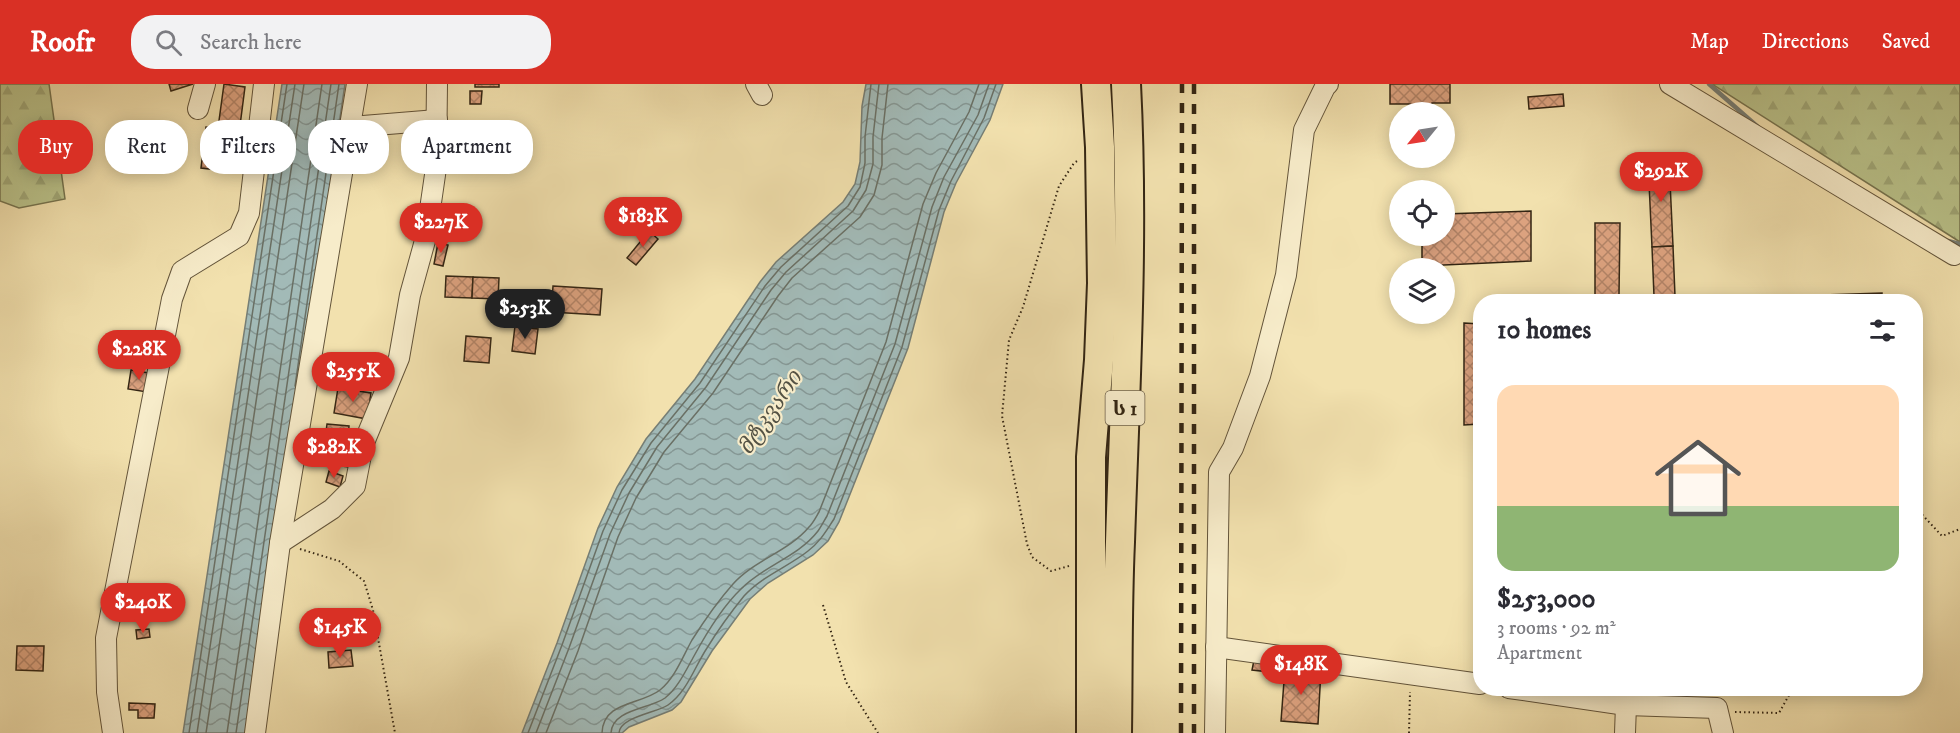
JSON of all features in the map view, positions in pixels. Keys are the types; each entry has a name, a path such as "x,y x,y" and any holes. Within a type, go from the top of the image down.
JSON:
{"highway":[{"name":"ს 1","path":"1090,733 1091,457 1099,360 1102,283 1100,147 1096,84"},
{"name":"ს 1","path":"1117,733 1119,544 1128,345 1130,165 1126,84"},
{"path":"1128,116 1141,84"}],"street":[{"path":"198,109 205,84"},
{"path":"113,733 107,692 106,638 172,299 182,271 239,236 249,213 264,84"},
{"path":"352,120 357,84"},
{"path":"437,84 437,120"},
{"path":"1215,733 1219,472 1233,448 1260,376 1286,275 1304,130 1328,84"},
{"path":"1670,84 1954,255"},
{"path":"255,733 280,543 343,174"},
{"path":"280,543 332,509 355,486 363,445 399,358 410,295 426,237 435,174"},
{"path":"1216,647 1473,683"},
{"path":"1564,696 1626,705 1717,708 1723,733"},
{"path":"1625,733 1626,705"}],"path":[{"path":"1090,559 1051,571 1032,557 1027,544 1002,416 1009,340 1023,307 1059,186 1074,162 1100,147"},
{"path":"1923,516 1942,536 1960,529"},
{"path":"280,543 339,561 364,581 373,610 395,733"},
{"path":"823,605 846,682 878,733"},
{"path":"1409,674 1409,733"},
{"path":"1717,708 1737,712 1779,713 1789,696"}],"green space":[{"path":"0,84 49,84 54,120 18,120 18,174 62,174 65,199 19,208 0,201"},
{"path":"1712,84 1960,84 1960,242"}],"water":[{"path":"282,84 345,84 340,120 308,120 308,174 332,174 249,733 183,733 268,174 296,174 296,120 277,120"},
{"name":"მტკვარი","path":"866,84 1003,84 990,120 956,183 944,212 908,348 839,522 828,541 813,555 768,583 750,599 712,651 681,702 672,710 629,727 622,733 522,733 598,528 617,487 646,439 695,379 776,262 843,202 855,184 860,162 862,106"}],"building":[{"path":"169,84 193,84 171,91"},
{"path":"224,84 245,87 241,120 219,120"},
{"path":"475,84 499,84 499,87 475,87"},
{"path":"1390,84 1450,84 1450,102 1390,102"},
{"path":"470,91 482,91 481,104 470,104"},
{"path":"1563,94 1564,106 1529,109 1528,97"},
{"path":"1669,160 1673,246 1652,247 1648,161"},
{"path":"1531,211 1531,261 1455,264 1455,258 1422,258 1422,246 1455,246 1455,214"},
{"path":"619,213 677,216 667,231 618,232"},
{"path":"1595,223 1620,223 1619,294 1595,294"},
{"path":"649,231 658,239 636,265 627,258"},
{"path":"438,243 448,245 443,266 434,264"},
{"path":"1673,246 1675,294 1654,294 1652,247"},
{"path":"446,276 473,277 472,298 445,297"},
{"path":"473,277 499,278 498,299 472,298"},
{"path":"553,286 602,289 600,315 551,312"},
{"path":"1464,323 1473,324 1473,424 1464,425"},
{"path":"515,326 538,329 535,354 512,351"},
{"path":"466,336 491,338 489,363 464,361"},
{"path":"131,370 150,373 147,392 128,389"},
{"path":"338,388 371,393 367,419 334,413"},
{"path":"327,424 349,426 348,439 352,440 349,467 316,463 318,447 324,448"},
{"path":"329,471 343,476 340,487 326,482"},
{"path":"149,629 150,637 137,639 136,630"},
{"path":"17,646 44,646 43,671 16,670"},
{"path":"351,650 353,666 329,668 328,652"},
{"path":"1254,660 1270,662 1269,672 1252,670"},
{"path":"1285,668 1321,670 1318,724 1281,721"},
{"path":"129,703 155,704 154,718 138,718 138,710 129,710"}],"waterway":[{"path":"1709,84 1758,127"},
{"path":"1948,241 1960,244"}],"railway":[{"path":"1181,733 1182,84"},
{"path":"1194,84 1194,733"}]}
